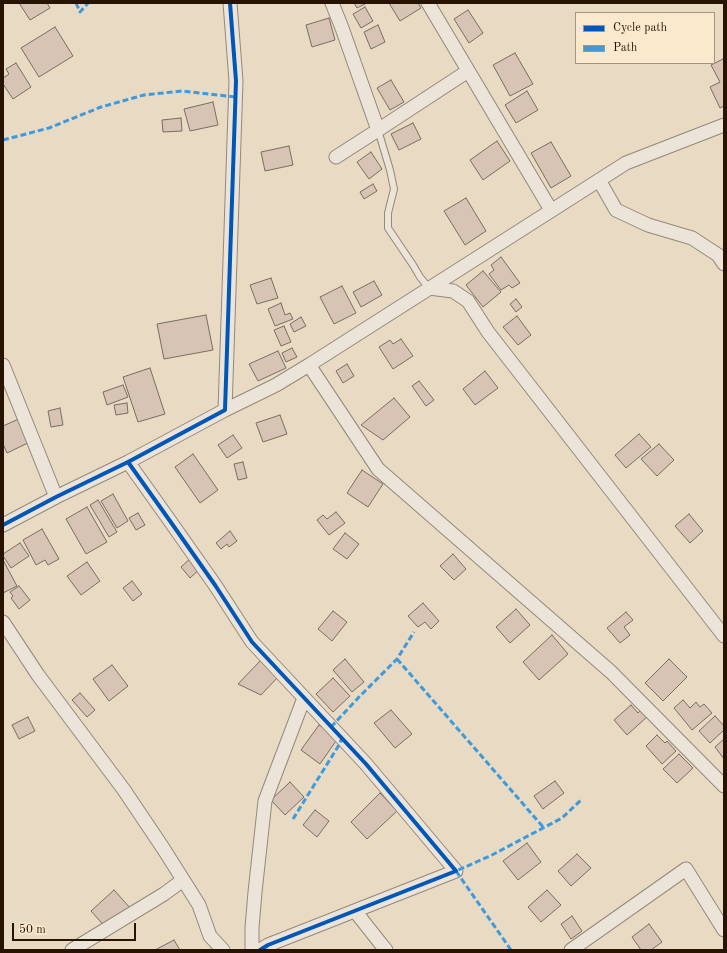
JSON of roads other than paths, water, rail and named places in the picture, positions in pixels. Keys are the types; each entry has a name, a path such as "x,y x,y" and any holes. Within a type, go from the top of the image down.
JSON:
{"street":[{"path":"225,410 236,81 230,3"},
{"path":"332,3 378,130"},
{"path":"428,3 551,210"},
{"path":"336,157 468,71"},
{"path":"3,525 276,385 626,163 724,124"},
{"path":"599,180 616,210 648,226 692,238 718,255 724,264"},
{"path":"429,288 453,291 468,301 488,332 724,636"},
{"path":"3,364 56,497"},
{"path":"309,365 378,469 611,672 724,786"},
{"path":"128,462 215,584 252,642 366,764 456,871 268,945 260,950"},
{"path":"3,622 38,675 124,790 163,848 199,906 210,936 223,950"},
{"path":"252,950 255,892 265,801 304,698"},
{"path":"571,950 686,869 724,930"},
{"path":"72,950 164,894 183,880"},
{"path":"355,911 386,950"}],"lane":[{"path":"378,130 390,170 394,190 388,213 388,228 420,277 429,288"}]}
